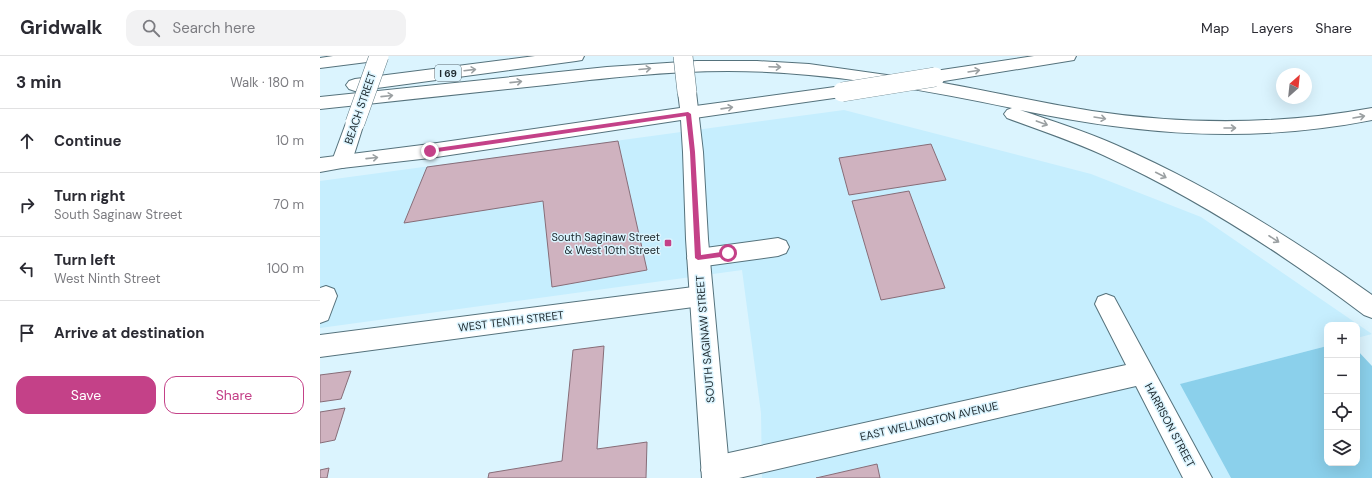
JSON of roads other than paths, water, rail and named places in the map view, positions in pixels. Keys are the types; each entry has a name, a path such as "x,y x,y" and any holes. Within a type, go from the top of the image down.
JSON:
{"main road":[{"path":"320,62 345,56"},
{"path":"320,62 375,56"},
{"name":"BEACH STREET","path":"342,161 379,56"},
{"name":"I 69","path":"320,89 576,56"},
{"name":"SOUTH SAGINAW STREET","path":"684,56 715,474"},
{"path":"320,165 430,151 687,103 842,92 1068,56"},
{"path":"320,103 581,75 690,66 723,66 785,68 882,80 962,92 1104,119 1176,127 1276,127 1326,122 1372,114"},
{"path":"882,80 929,90 1028,118 1100,146 1142,165 1188,188 1263,232 1307,260 1372,308"},
{"path":"698,258 778,247"},
{"name":"WEST TENTH STREET","path":"320,346 701,296"},
{"name":"HARRISON STREET","path":"1106,304 1198,478"},
{"name":"EAST WELLINGTON AVENUE","path":"715,474 1143,373"}],"place":[{"name":"South Saginaw Street & West 10th Street","path":"668,243"}]}
